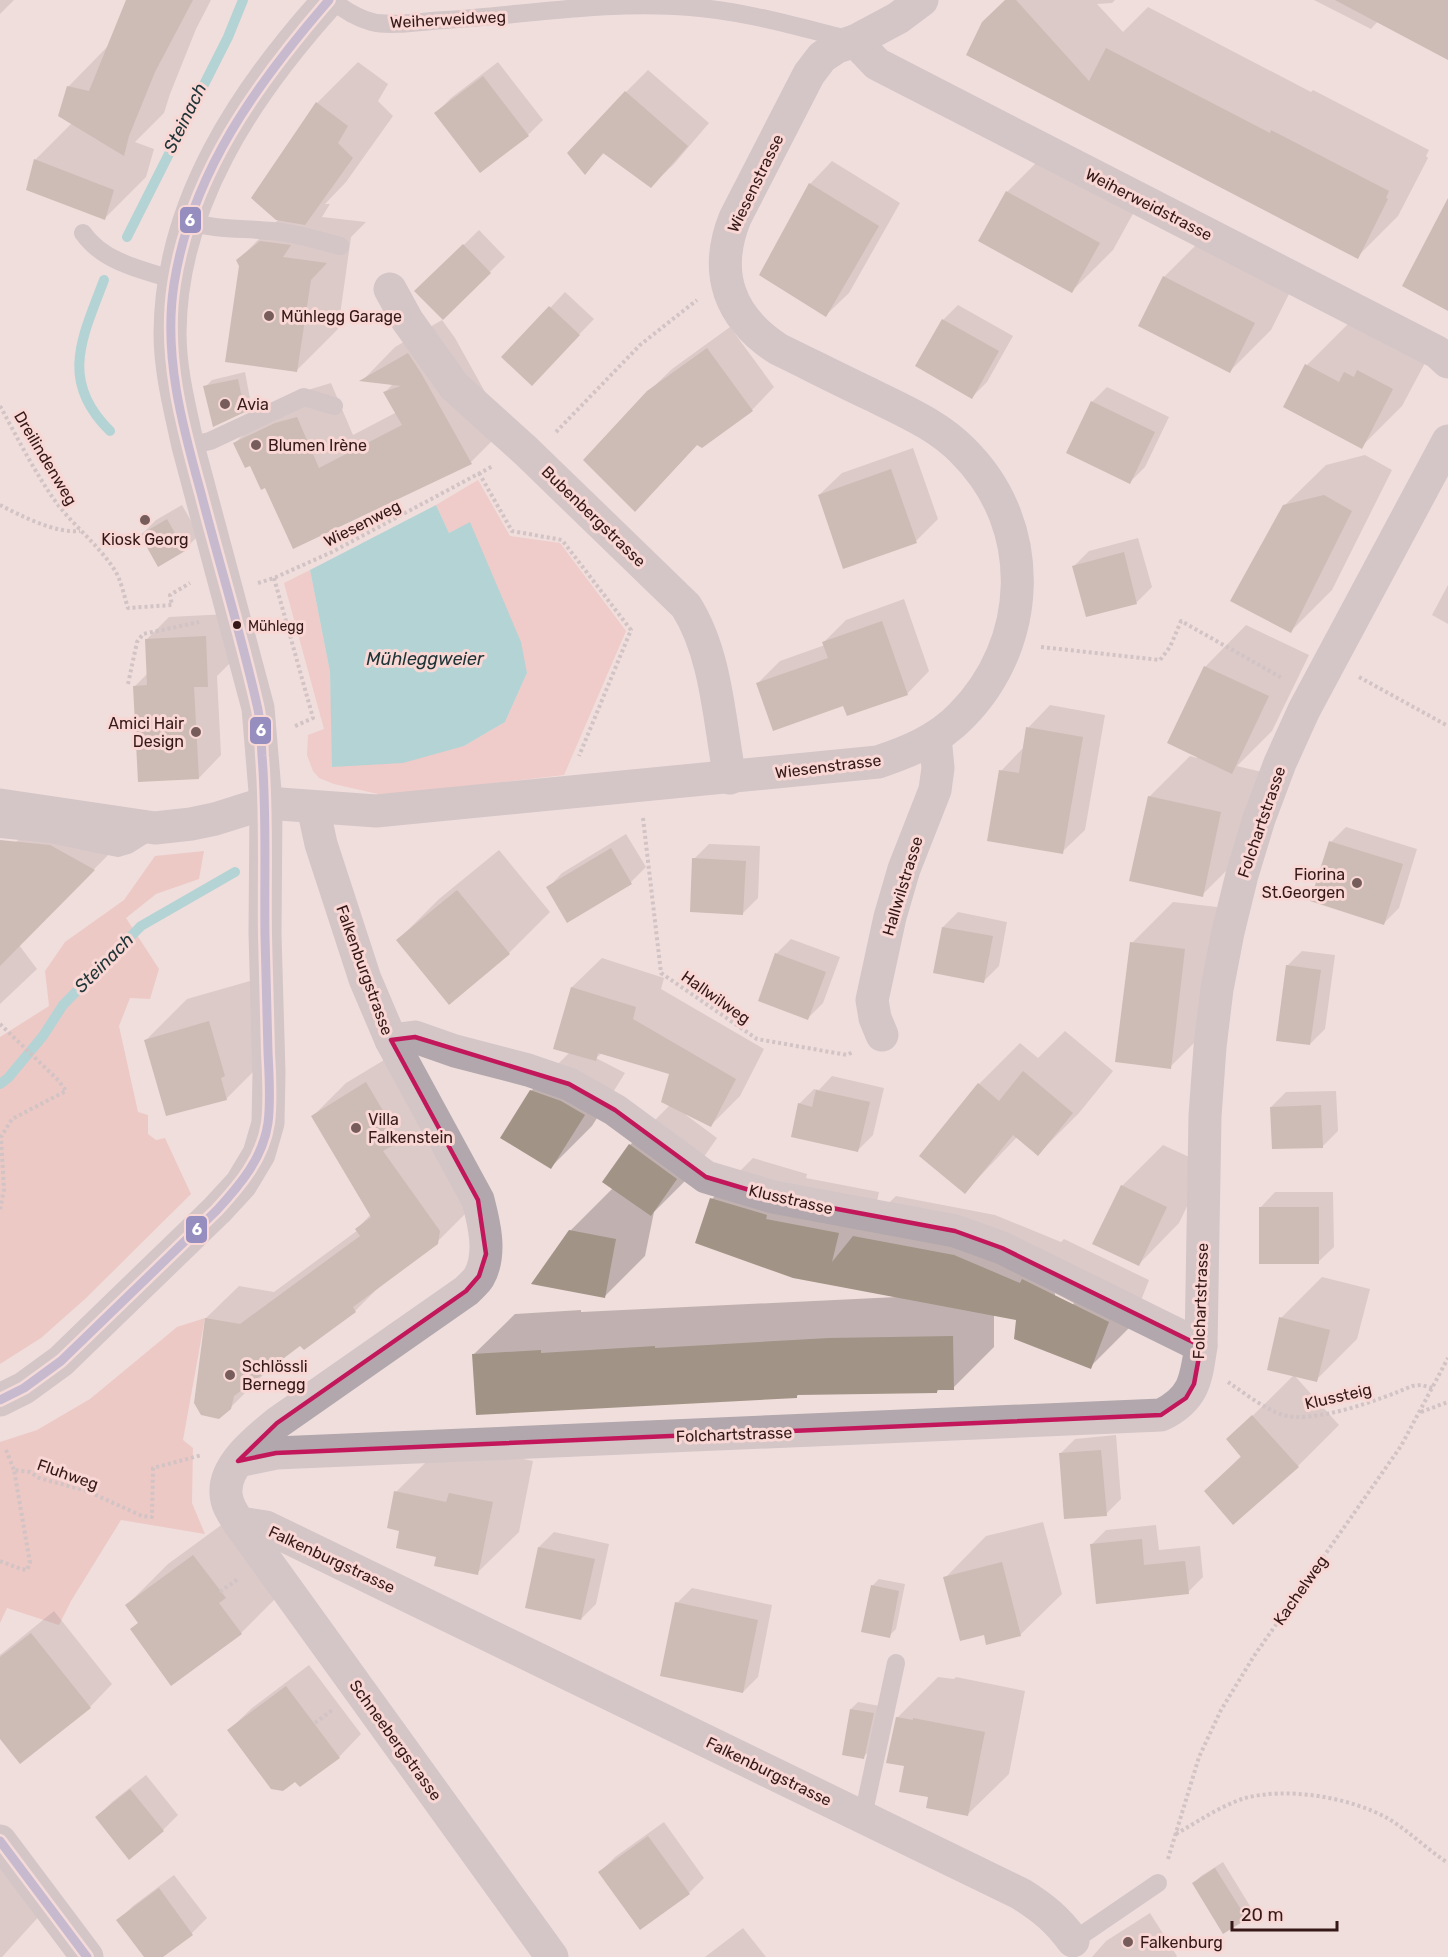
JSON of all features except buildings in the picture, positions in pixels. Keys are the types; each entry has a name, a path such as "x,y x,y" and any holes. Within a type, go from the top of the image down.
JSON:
{"street":[{"path":"0,1400 24,1388 61,1361 217,1210 241,1184 259,1154 268,1123 265,934 266,803 258,708 188,446 175,380 170,336 171,299 189,222 201,186 221,147 266,77 298,34 331,0"},
{"name":"Wiesenstrasse","path":"266,803 376,811 878,762 908,752 935,737 959,718 980,694 997,668 1009,639 1016,609 1018,580 1015,552 1011,533 998,498 982,473 943,433 762,339 737,309 729,292 725,273 728,236 735,218 809,74 822,57 837,47 855,41 898,18 922,0"},
{"name":"Weiherweidstrasse","path":"855,41 877,64 1437,352 1448,362"},
{"name":"Bubenbergstrasse","path":"390,289 408,320 454,386 535,460 686,606 696,623 708,656 730,778"},
{"name":"Folchartstrasse","path":"238,1461 276,1453 1161,1415 1175,1408 1186,1398 1194,1384 1201,1346 1205,1116 1210,1047 1219,977 1242,875 1259,819 1280,763 1304,710 1448,441"},
{"name":"Hallwilstrasse","path":"882,1035 875,1018 872,1000 890,917 904,869 935,790 938,768 935,737"},
{"path":"0,805 155,828 215,819 266,803"},
{"name":"Falkenburgstrasse","path":"313,807 321,844 365,980 391,1040 478,1200 485,1227 486,1254 479,1276 466,1291 255,1441 228,1474 225,1492 229,1507 239,1523 266,1527 1021,1894 1048,1912 1060,1923 1073,1941"},
{"name":"Klusstrasse","path":"391,1040 415,1037 569,1084 615,1110 706,1177 773,1197 955,1231 1002,1248 1201,1346"},
{"name":"Schneebergstrasse","path":"239,1523 552,1957"},
{"path":"0,1841 87,1957"}],"lane":[{"name":"Weiherweidweg","path":"331,0 346,11 374,22 502,17 589,8 652,5 690,7 742,13 855,41"},
{"path":"189,222 210,228 272,231 304,236 340,246"},
{"path":"83,233 92,246 126,265 175,280"},
{"path":"188,446 210,441 304,397 334,406"},
{"path":"0,829 50,834 118,848 155,828"},
{"path":"863,1816 896,1663"},
{"path":"1073,1941 1158,1883"}],"path":[{"path":"557,432 640,345 698,300"},
{"name":"Dreilindenweg","path":"0,406 52,497 116,570 128,608 172,605 170,595 194,581"},
{"name":"Wiesenweg","path":"249,585 274,578 332,552 480,473 512,531 562,540 631,630 577,761"},
{"path":"0,505 23,516 69,532 80,531"},
{"path":"274,578 313,718 284,732"},
{"path":"1032,646 1160,660 1170,647 1181,621 1287,680"},
{"path":"128,684 137,642 143,634 201,622"},
{"path":"1354,674 1448,726"},
{"name":"Hallwilweg","path":"642,807 661,973 757,1039 847,1055 882,1035"},
{"path":"0,1210 4,1188 1,1137 12,1119 66,1091 59,1081 1,1025"},
{"name":"Kachelweg","path":"1448,1358 1401,1446 1254,1656 1221,1710 1199,1757 1176,1834 1242,1799 1286,1794 1313,1795 1341,1801 1389,1819 1448,1863"},
{"name":"Klussteig","path":"1219,1377 1279,1414 1300,1417 1346,1409 1412,1386 1427,1385 1433,1388"},
{"path":"1421,1412 1448,1402"},
{"path":"6,1450 14,1470"},
{"name":"Fluhweg","path":"0,1561 21,1569 27,1569 30,1563 14,1470 30,1472 39,1478 87,1491 142,1516 152,1517 153,1468 190,1457"},
{"path":"220,1592 243,1575"},
{"path":"315,1723 339,1705"}],"highlighted area":[{"path":"415,1037 569,1084 615,1110 706,1177 773,1197 955,1231 1002,1248 1201,1346 1194,1384 1186,1398 1161,1415 276,1453 238,1461 277,1423 466,1291 479,1276 486,1254 478,1200 391,1040"}],"shaded area":[{"path":"478,480 510,536 560,543 626,631 564,775 407,793 378,794 334,784 319,778 313,771 307,755 308,735 324,729 284,583 310,570 330,672 333,767 464,746 505,722 527,673 470,523 449,533 436,505"},
{"path":"204,851 199,879 156,894 126,918 159,969 150,999 130,998 119,1026 138,1112 148,1115 148,1134 156,1140 165,1138 191,1194 85,1299 41,1338 0,1364 0,1037 49,1006 45,971 65,942 124,900 155,856"},
{"path":"205,1318 183,1440 193,1448 192,1503 205,1534 121,1520 71,1601 59,1625 7,1608 0,1623 0,1442 37,1430 90,1399 177,1327"}],"water":[{"name":"Mühleggweier","path":"436,505 449,533 470,522 521,642 527,673 505,722 464,746 403,763 332,767 330,672 310,570"}],"waterway":[{"name":"Steinach","path":"127,237 228,37 243,0"},
{"name":"Steinach","path":"104,280 83,340 80,377 84,394 94,413 110,431"},
{"name":"Steinach","path":"0,1084 8,1078 43,1036 63,1005 141,926 235,872"}],"transit line":[{"name":"6","path":"0,1400 24,1388 61,1361 217,1210 249,1170 265,1136 270,1087 265,936 264,801 260,724 244,652 181,416 173,363 171,311 174,284 183,244 195,205 212,168 253,97 329,0"},
{"name":"6","path":"0,1841 87,1957"}],"place":[{"name":"Mühlegg Garage","path":"269,316"},
{"name":"Avia","path":"225,404"},
{"name":"Blumen Irène","path":"256,445"},
{"name":"Kiosk Georg","path":"145,520"},
{"name":"Mühlegg","path":"237,625"},
{"name":"Amici Hair Design","path":"196,732"},
{"name":"Fiorina St.Georgen","path":"1357,883"},
{"name":"Villa Falkenstein","path":"356,1128"},
{"name":"Schlössli Bernegg","path":"230,1375"},
{"name":"Falkenburg","path":"1128,1942"}]}
